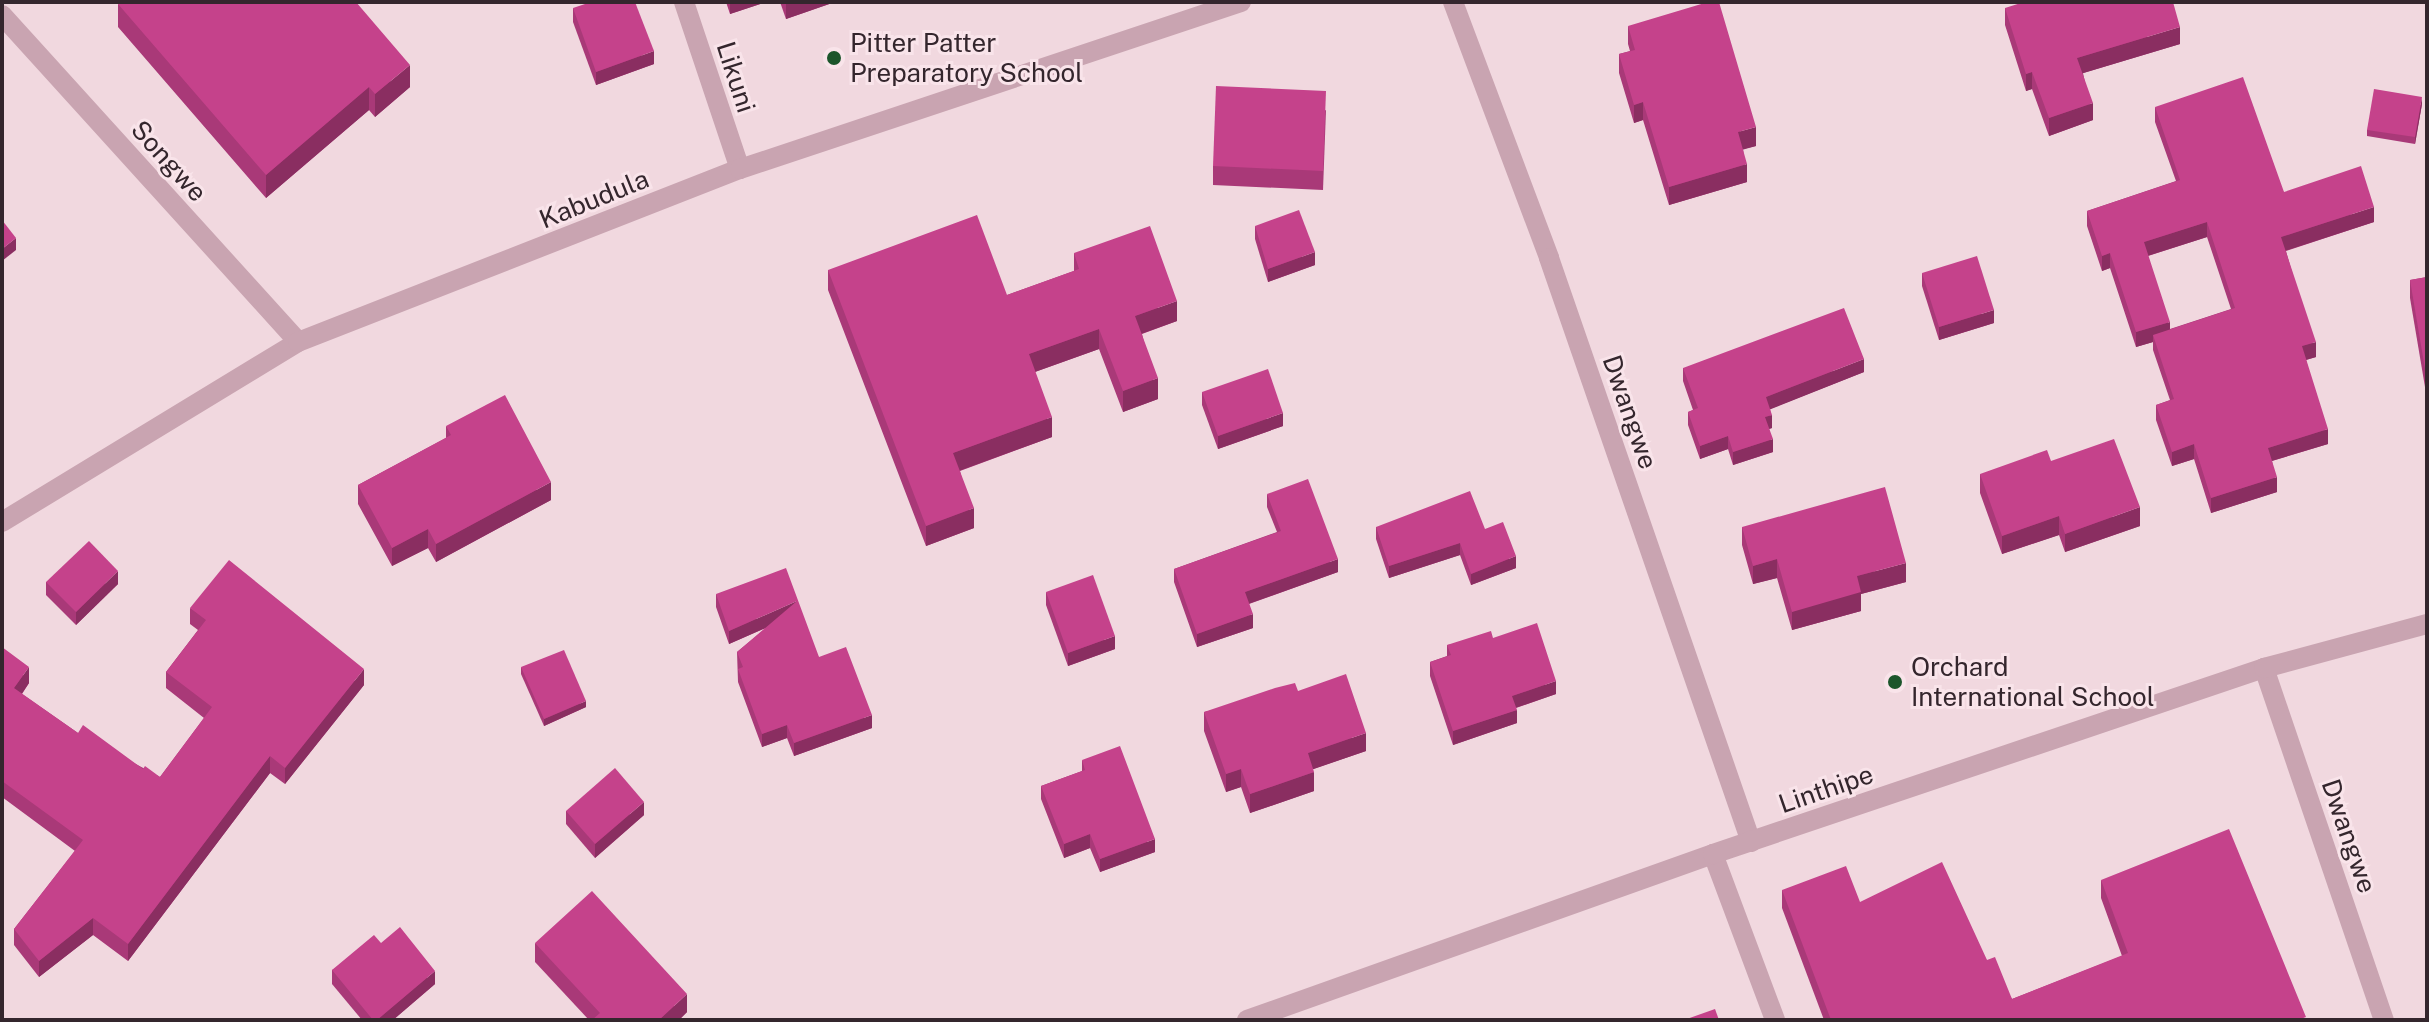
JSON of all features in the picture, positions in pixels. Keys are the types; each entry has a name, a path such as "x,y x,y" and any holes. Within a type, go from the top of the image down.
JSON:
{"street":[{"name":"Likuni","path":"684,2 740,169"},
{"name":"Kabudula","path":"2,522 298,342 740,169 1241,2"},
{"name":"Dwangwe","path":"1453,2 1549,258 1751,842"},
{"name":"Songwe","path":"2,15 298,342"},
{"name":"Linthipe","path":"1247,1020 1713,854 2264,668 2427,624"},
{"name":"Dwangwe","path":"2264,668 2384,1020"},
{"path":"1713,854 1775,1020"}],"building":[{"path":"356,2 410,65 375,94 369,87 266,175 118,4"},
{"path":"591,2 635,2 654,51 596,72 573,8"},
{"path":"1708,2 1719,2 1756,127 1738,132 1747,164 1669,187 1643,102 1634,105 1619,54 1635,50 1628,26"},
{"path":"2024,2 2173,2 2180,27 2077,58 2093,103 2049,118 2032,72 2026,74 2005,8"},
{"path":"2243,77 2284,192 2361,166 2374,207 2281,237 2316,342 2302,346 2328,429 2268,448 2277,477 2211,498 2194,444 2172,452 2156,405 2174,399 2153,335 2235,308 2207,222 2144,242 2170,322 2136,332 2110,253 2102,256 2087,211 2180,180 2155,107"},
{"path":"1216,86 1326,91 1323,171 1213,166"},
{"path":"2374,89 2422,97 2415,137 2367,130"},
{"path":"1299,210 1315,252 1268,269 1255,226"},
{"path":"977,215 1007,295 1079,269 1074,253 1150,226 1177,301 1135,316 1158,378 1123,391 1099,329 1029,354 1052,417 953,453 974,508 926,526 828,270"},
{"path":"2,220 16,238 2,249"},
{"path":"1977,256 1994,310 1939,327 1922,273"},
{"path":"2427,277 2427,369 2425,369 2410,280"},
{"path":"1844,308 1864,359 1766,397 1772,415 1765,417 1773,439 1733,452 1728,436 1700,446 1688,412 1698,408 1683,368"},
{"path":"1268,369 1283,413 1218,436 1202,392"},
{"path":"505,395 551,482 436,544 428,529 392,548 358,485 451,435 446,426"},
{"path":"2114,439 2140,507 2065,534 2059,516 2002,536 1980,474 2047,450 2051,461"},
{"path":"1308,479 1338,559 1245,592 1253,614 1197,634 1174,569 1281,531 1267,494"},
{"path":"1885,487 1906,563 1857,576 1861,592 1792,612 1777,559 1753,566 1742,527"},
{"path":"1470,491 1485,529 1503,522 1516,556 1471,574 1460,543 1389,566 1376,527"},
{"path":"89,541 118,571 76,612 46,582"},
{"path":"229,560 364,669 285,768 270,756 128,944 93,918 39,961 14,929 83,840 2,781 2,647 29,667 14,688 78,733 83,725 143,769 145,766 160,777 212,707 166,672 206,620 190,608"},
{"path":"786,568 819,657 846,647 872,715 794,743 787,725 762,734 738,669 743,667 737,652 797,601 729,631 716,594"},
{"path":"1093,575 1115,636 1068,653 1046,592"},
{"path":"1537,623 1556,681 1512,696 1517,710 1453,731 1430,662 1451,655 1447,645 1491,631 1493,638"},
{"path":"564,650 586,701 544,719 521,667"},
{"path":"1346,674 1366,733 1308,753 1314,772 1250,794 1241,769 1226,774 1204,712 1275,688 1295,683 1298,691"},
{"path":"1120,746 1155,839 1100,859 1090,834 1064,844 1041,786 1085,770 1082,760"},
{"path":"615,768 644,802 595,844 566,811"},
{"path":"2229,829 2306,1017 2298,1020 1831,1020 1782,890 1846,866 1860,902 1942,862 1987,960 1995,957 2012,999 2128,953 2101,880"},
{"path":"592,891 687,994 659,1020 592,1020 600,1013 535,943"},
{"path":"400,927 435,971 377,1020 373,1020 332,970 374,935 381,943"},
{"path":"1715,1009 1719,1020 1684,1020"}],"place":[{"name":"Pitter Patter Preparatory School","path":"834,58"},
{"name":"Orchard International School","path":"1895,682"}]}
